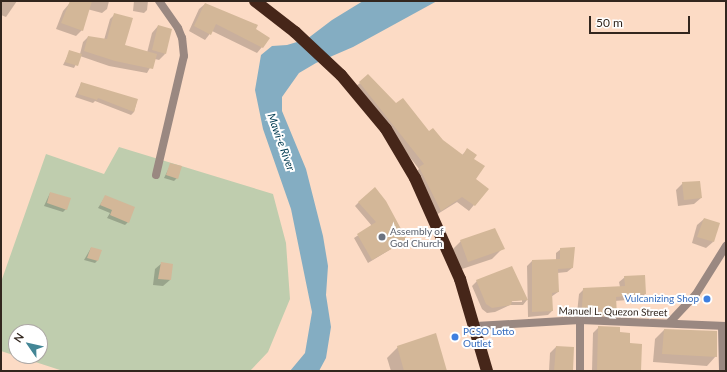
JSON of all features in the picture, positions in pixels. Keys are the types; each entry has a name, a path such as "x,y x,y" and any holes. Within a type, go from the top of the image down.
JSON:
{"highway":[{"path":"255,1 295,32 341,75 386,129 415,178 460,279 476,326 487,371"}],"street":[{"path":"156,175 184,56 178,28 159,1"},
{"path":"670,322 696,294 726,246"},
{"path":"580,320 580,371"},
{"name":"Manuel L. Quezon Street","path":"476,326 580,320 670,322 724,326"},
{"path":"723,371 724,326"}],"green space":[{"path":"119,147 273,194 286,243 290,299 268,352 250,371 63,371 42,364 48,364 48,324 8,324 8,353 1,351 1,282 46,154 104,174"}],"water":[{"name":"Mawi-e River","path":"363,1 437,1 353,47 316,63 299,73 282,97 282,111 306,169 323,236 328,266 326,295 331,327 326,358 319,371 290,371 305,353 312,312 291,209 263,129 255,90 261,55 272,46 287,45 307,39 332,20"}],"building":[{"path":"70,1 92,1 83,31 61,23"},
{"path":"205,3 258,25 256,29 270,38 263,48 216,24 211,35 194,26"},
{"path":"114,13 133,18 125,45 157,54 153,69 115,61 84,51 88,36 107,39"},
{"path":"158,25 172,29 166,54 152,50"},
{"path":"69,50 82,54 78,66 65,62"},
{"path":"368,74 396,103 403,98 429,131 433,128 443,140 463,155 467,148 477,155 474,159 485,166 476,179 489,189 475,206 462,197 441,211 419,167 424,164 359,82"},
{"path":"81,82 138,99 134,112 98,98 97,100 78,94"},
{"path":"170,163 182,166 178,179 166,175"},
{"path":"700,181 702,198 684,200 682,182"},
{"name":"Assembly of God Church","path":"375,187 386,201 407,240 372,260 357,234 376,222 358,202"},
{"path":"50,192 71,198 67,210 47,203"},
{"path":"105,195 135,207 129,223 110,215 112,210 100,205"},
{"path":"704,218 720,223 714,242 697,237"},
{"path":"495,228 505,249 468,262 460,240"},
{"path":"91,247 102,250 98,261 87,258"},
{"path":"575,247 573,268 558,269 559,292 552,293 553,311 532,312 532,260 560,259 560,248"},
{"path":"161,262 173,264 171,280 158,279"},
{"path":"512,266 528,300 512,301 511,305 492,308 486,304 476,280"},
{"path":"645,275 646,294 616,297 617,316 599,315 600,308 582,308 583,288 625,286 624,276"},
{"path":"598,326 620,327 620,332 630,333 630,343 642,344 641,371 597,371"},
{"path":"664,329 717,331 717,357 662,354"},
{"path":"436,333 447,371 404,371 397,346"},
{"path":"556,346 574,347 573,371 554,371"}],"place":[{"name":"Assembly of God Church","path":"382,237"},
{"name":"Vulcanizing Shop","path":"707,299"},
{"name":"PCSO Lotto Outlet","path":"455,337"}]}
